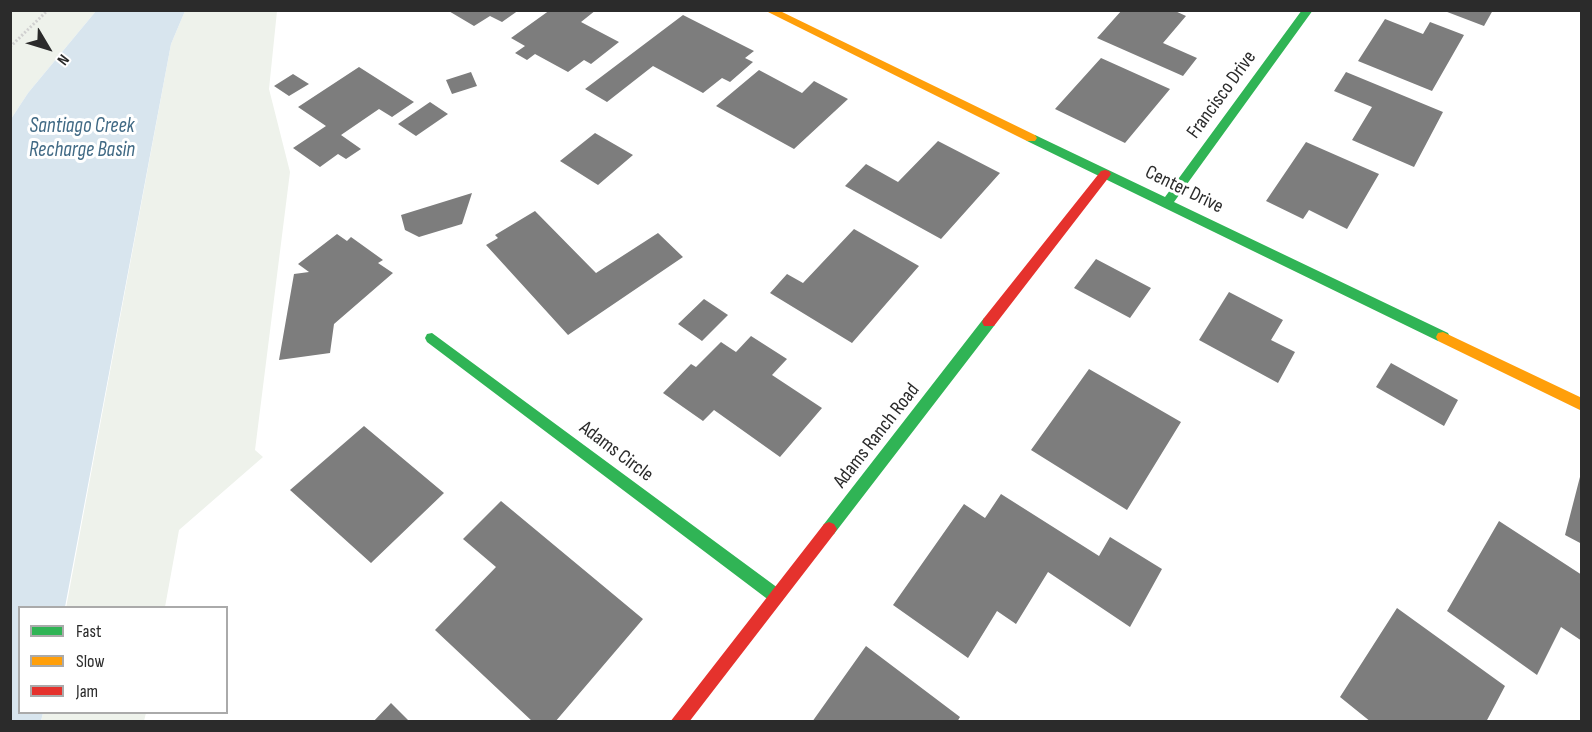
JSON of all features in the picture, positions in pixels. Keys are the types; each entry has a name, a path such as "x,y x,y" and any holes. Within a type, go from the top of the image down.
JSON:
{"street":[{"name":"Center Drive","path":"769,10 1581,405"},
{"name":"Francisco Drive","path":"1167,203 1308,10"},
{"name":"Adams Ranch Road","path":"678,722 1106,174"},
{"name":"Adams Circle","path":"432,338 776,596"}],"path":[{"path":"10,47 48,10"}],"shaded area":[{"path":"11,11 96,11 28,93 11,119"},
{"path":"185,11 277,11 269,89 290,172 255,450 263,457 179,530 165,606 66,606 171,44"},
{"path":"43,714 146,714 144,721 41,722"}],"water":[{"name":"Santiago Creek Recharge Basin","path":"96,11 185,11 171,44 65,606 18,606 18,714 43,714 41,721 11,721 11,119 28,93"}],"building":[{"path":"447,10 519,10 502,22 490,16 474,26"},
{"path":"550,10 596,10 581,22 619,42 591,64 584,60 568,72 535,54 527,60 515,53 525,46 511,38"},
{"path":"1122,10 1173,10 1186,16 1163,43 1197,58 1183,76 1097,38"},
{"path":"1442,10 1493,10 1484,26"},
{"path":"683,15 754,51 745,58 753,62 730,82 722,78 703,93 653,66 607,102 585,89"},
{"path":"1385,19 1423,34 1430,22 1464,35 1432,91 1358,61"},
{"path":"1101,58 1170,89 1125,143 1055,109"},
{"path":"359,67 414,102 392,117 379,109 341,135 361,149 346,159 338,154 320,167 293,148 326,126 298,107"},
{"path":"759,70 802,93 814,81 848,99 794,149 716,106"},
{"path":"471,72 477,86 452,94 446,80"},
{"path":"1346,72 1443,112 1414,167 1352,140 1372,107 1334,91"},
{"path":"293,74 309,84 289,96 274,86"},
{"path":"430,102 448,114 416,136 398,124"},
{"path":"595,133 633,155 598,185 560,161"},
{"path":"938,141 1000,173 941,239 845,186 866,164 898,182"},
{"path":"1306,142 1379,174 1347,229 1309,210 1303,219 1266,201"},
{"path":"472,193 462,224 419,237 405,230 401,215"},
{"path":"535,211 596,273 658,233 683,257 568,335 486,245 498,238 495,235"},
{"path":"854,229 919,266 852,343 770,293 787,274 803,283"},
{"path":"337,234 347,241 351,237 383,260 378,263 393,273 334,324 330,353 279,360 294,274 309,272 298,264"},
{"path":"1096,259 1151,288 1130,318 1074,288"},
{"path":"1229,292 1283,320 1271,340 1295,352 1278,383 1199,340"},
{"path":"704,299 728,315 702,341 678,324"},
{"path":"751,336 787,359 772,375 822,408 780,457 714,410 703,421 663,393 691,364 696,367 721,342 736,352"},
{"path":"1391,363 1458,400 1444,426 1376,387"},
{"path":"1089,369 1181,422 1127,510 1031,450"},
{"path":"364,426 444,493 371,563 290,490"},
{"path":"1582,474 1582,544 1565,535"},
{"path":"1001,494 1099,556 1110,537 1162,569 1130,627 1048,572 1016,624 997,611 968,658 893,605 964,504 985,518"},
{"path":"501,501 643,619 555,722 533,722 435,630 496,567 463,539"},
{"path":"1499,521 1582,575 1582,641 1561,627 1537,675 1447,611"},
{"path":"1397,608 1505,686 1486,722 1371,722 1340,697"},
{"path":"866,646 960,717 957,722 812,722"},
{"path":"391,703 410,722 373,722"}],"traffic: fast":[{"path":"1167,203 1308,10"},
{"path":"1031,138 1443,337"},
{"path":"829,529 989,322"},
{"path":"432,338 776,596"}],"traffic: slow":[{"path":"769,10 1031,138"},
{"path":"1443,337 1582,405"}],"traffic: jam":[{"path":"989,322 1105,174"},
{"path":"678,722 829,529"}]}
